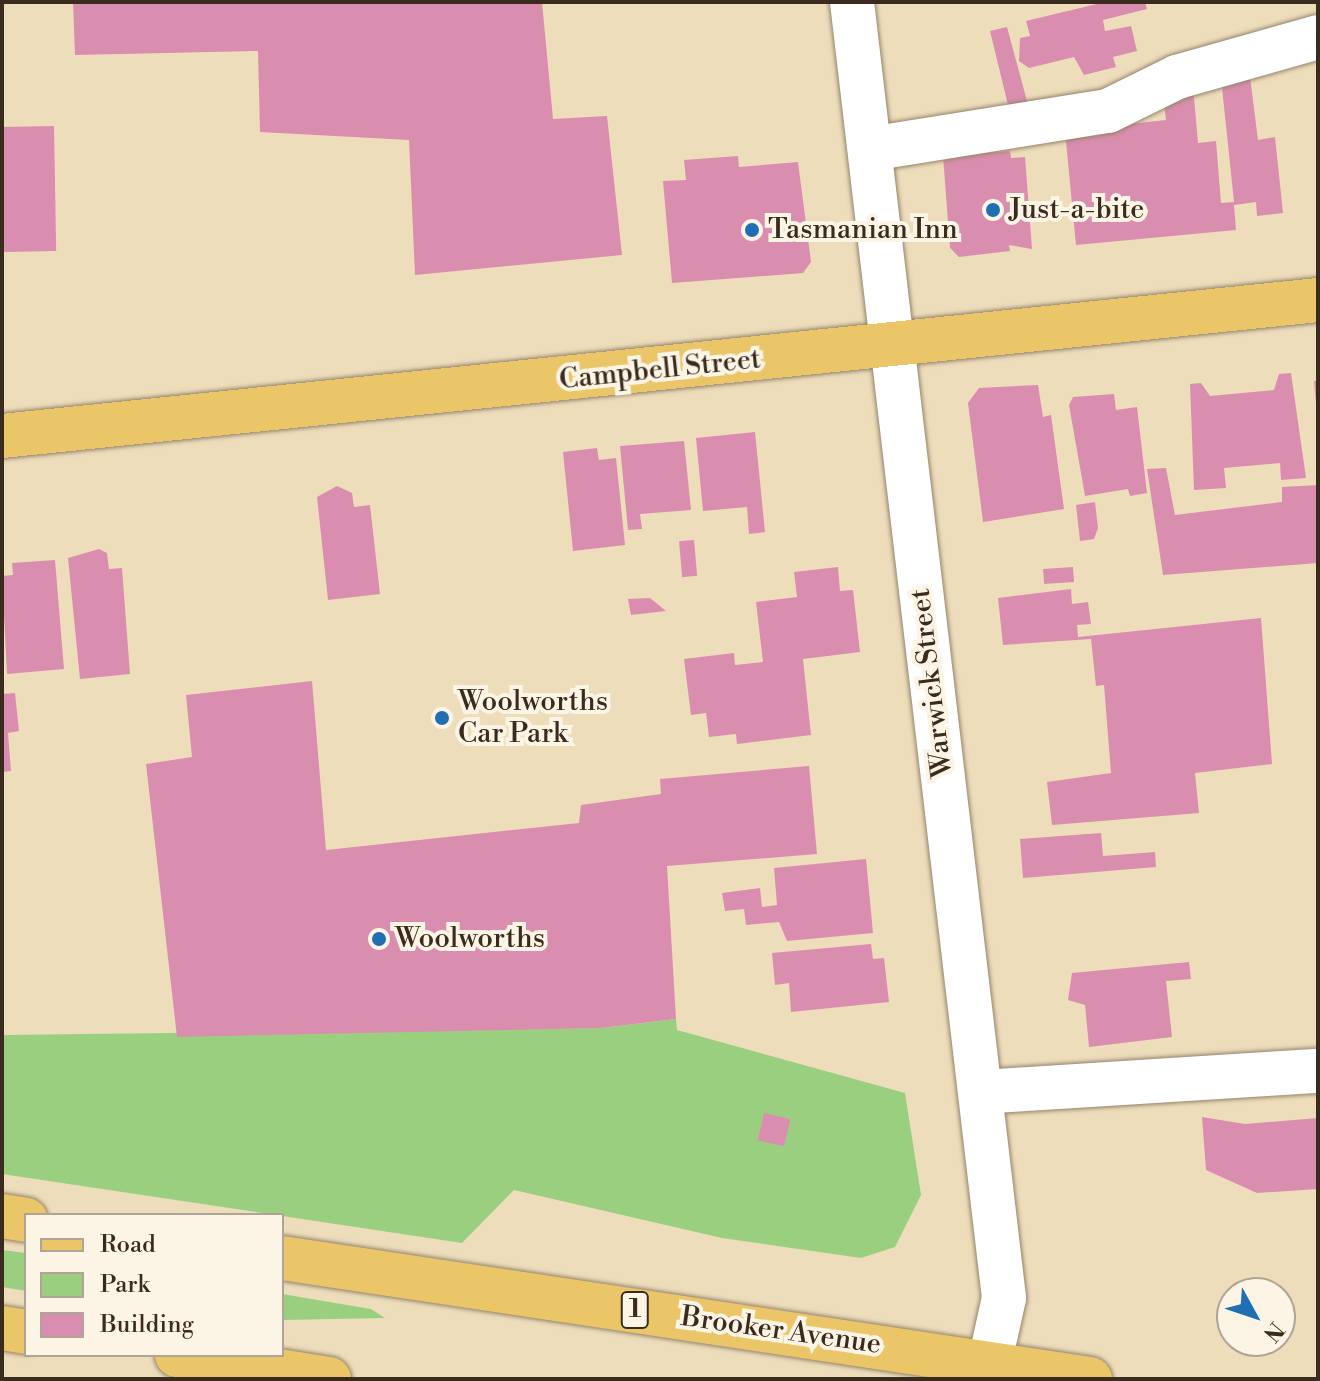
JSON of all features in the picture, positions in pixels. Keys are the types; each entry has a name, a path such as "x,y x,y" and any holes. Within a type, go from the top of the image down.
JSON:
{"main road":[{"name":"Campbell Street","path":"2,436 1318,300"},
{"path":"2,1216 24,1220"},
{"name":"Brooker Avenue","path":"284,1258 987,1370 1090,1379"},
{"path":"2,1328 24,1332"},
{"path":"194,1364 329,1379"}],"street":[{"name":"Warwick Street","path":"852,2 1004,1298 987,1370"},
{"path":"870,149 1108,111 1188,74 1318,37"},
{"path":"980,1092 1318,1071"}],"green space":[{"path":"676,1019 677,1030 905,1093 921,1195 895,1247 861,1258 722,1238 514,1190 462,1243 284,1216 284,1213 262,1213 2,1174 2,1035 601,1028"},
{"path":"2,1250 24,1253 24,1291 2,1287"},
{"path":"284,1294 371,1309 385,1318 284,1320"}],"building":[{"path":"73,2 542,2 553,119 607,116 622,255 415,275 409,140 260,132 258,51 75,55"},
{"path":"1105,2 1145,2 1147,9 1103,20 1105,31 1131,26 1137,51 1113,57 1116,67 1084,75 1074,57 1029,68 1019,61 1020,38 1030,36 1026,21"},
{"path":"1007,27 1029,111 1008,105 990,31"},
{"path":"1249,69 1258,140 1275,137 1283,213 1257,216 1256,202 1234,205 1236,230 1076,245 1065,131 1166,120 1163,94 1193,86 1198,143 1216,141 1221,203 1234,202 1221,78"},
{"path":"54,126 56,251 4,252 2,127"},
{"path":"1010,151 1011,158 1025,157 1032,249 1009,245 1010,251 959,257 950,248 943,156"},
{"path":"738,156 739,167 798,162 811,262 803,273 672,283 663,181 686,180 684,160"},
{"path":"1291,373 1306,478 1281,480 1280,463 1224,468 1226,488 1194,490 1190,384 1201,383 1210,396 1274,390 1279,374"},
{"path":"1314,381 1318,381 1316,403"},
{"path":"1038,385 1043,417 1051,415 1064,509 983,522 968,403 979,388"},
{"path":"1114,394 1116,410 1137,407 1147,493 1130,496 1128,489 1085,496 1069,405 1073,397"},
{"path":"755,432 765,532 749,534 747,507 703,511 696,438"},
{"path":"684,441 691,510 640,514 642,529 628,530 620,446"},
{"path":"597,448 599,460 616,458 625,545 573,551 563,452"},
{"path":"1166,468 1175,515 1282,502 1282,487 1318,485 1318,563 1163,575 1147,469"},
{"path":"337,486 352,493 354,507 370,505 380,594 328,600 317,497"},
{"path":"1095,502 1098,528 1094,539 1080,541 1076,505"},
{"path":"694,540 697,576 682,577 679,541"},
{"path":"99,549 107,553 109,569 122,568 130,674 80,679 68,558"},
{"path":"55,560 64,669 7,674 2,576 13,575 12,563"},
{"path":"838,567 840,591 853,590 860,652 803,659 811,735 737,744 736,734 709,737 706,713 691,715 684,659 734,653 735,665 763,662 756,602 797,597 794,572"},
{"path":"1073,567 1074,582 1044,584 1043,569"},
{"path":"1071,589 1072,604 1088,602 1091,624 1077,625 1078,637 1261,618 1272,764 1195,773 1199,813 1052,825 1047,782 1111,773 1104,685 1096,686 1091,639 1003,645 998,598"},
{"path":"650,598 666,611 631,615 628,599"},
{"name":"Woolworths","path":"312,681 326,850 579,823 581,805 661,794 660,779 809,766 817,854 667,866 676,1019 601,1028 177,1037 146,764 192,757 186,695"},
{"path":"15,693 19,731 8,733 11,771 2,772 3,694"},
{"path":"1101,833 1103,856 1155,852 1156,867 1023,878 1020,839"},
{"path":"866,859 873,933 787,941 779,922 746,925 744,909 725,911 722,893 760,888 762,907 777,905 774,868"},
{"path":"871,944 873,959 884,958 889,1002 791,1012 789,983 775,985 772,953"},
{"path":"1189,962 1191,979 1166,981 1172,1037 1089,1047 1085,1005 1068,1000 1072,973"},
{"path":"764,1113 790,1119 784,1146 758,1140"},
{"path":"1202,1117 1245,1124 1318,1118 1318,1189 1257,1193 1206,1170"}],"place":[{"name":"Just-a-bite","path":"993,210"},
{"name":"Tasmanian Inn","path":"752,230"},
{"name":"Woolworths Car Park","path":"442,718"},
{"name":"Woolworths","path":"379,939"}]}
